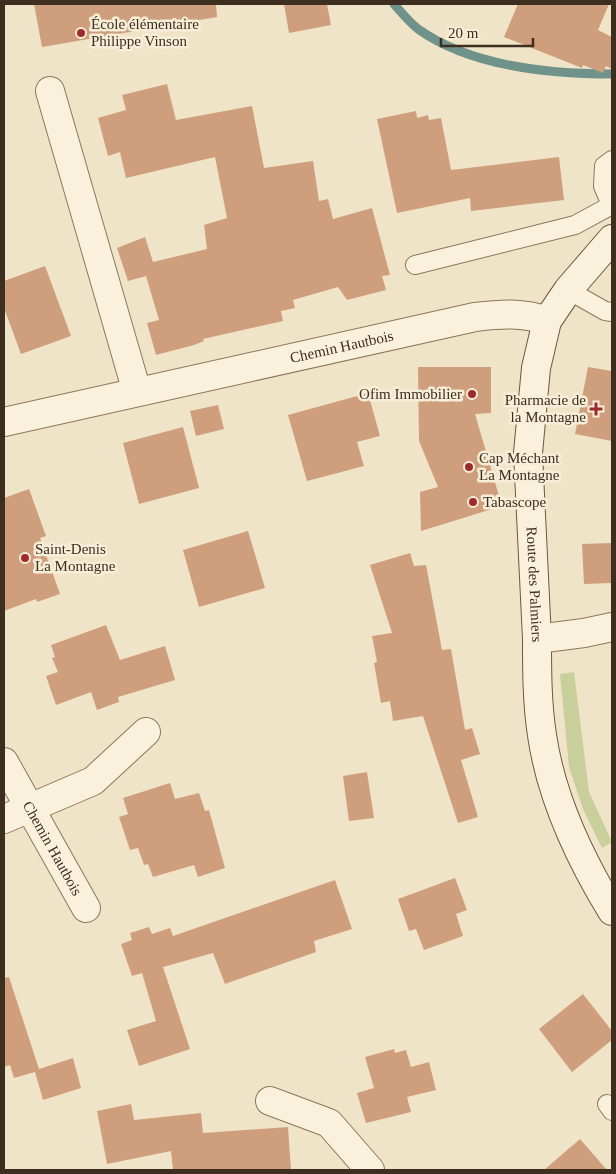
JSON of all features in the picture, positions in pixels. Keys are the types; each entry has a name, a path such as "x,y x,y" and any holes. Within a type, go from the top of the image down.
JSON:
{"street":[{"path":"50,91 137,392"},
{"name":"Route des Palmiers","path":"612,239 568,290 546,321 536,368 528,439 537,667 542,734 553,784 578,849 591,876 612,911"},
{"name":"Chemin Hautbois","path":"4,422 475,317 506,313 534,316 546,321"},
{"path":"537,639 584,633 612,627"},
{"path":"4,819 94,781 146,732"},
{"name":"Chemin Hautbois","path":"4,762 86,908"},
{"path":"270,1100 329,1123 370,1170"}],"lane":[{"path":"415,264 575,224 612,205 603,186 604,166 612,160"},
{"path":"568,290 606,311 612,312"}],"green space":[{"path":"574,672 589,792 612,842 602,848 583,809 569,767 560,674"}],"building":[{"name":"École élémentaire Philippe Vinson","path":"34,4 216,4 217,17 42,47"},
{"path":"284,4 327,4 331,25 289,33"},
{"path":"518,4 609,4 598,30 612,37 612,69 606,66 603,73 583,65 582,68 504,37"},
{"path":"167,84 176,120 252,106 264,168 313,161 319,201 328,199 333,219 372,208 390,275 382,276 386,290 347,300 338,287 293,300 295,308 281,311 283,321 203,339 204,341 194,345 156,355 147,323 159,320 146,276 128,281 117,248 145,237 153,262 207,249 204,225 227,218 215,157 126,178 120,152 108,156 98,118 126,110 122,95"},
{"path":"416,111 417,118 428,115 429,120 441,118 451,170 559,157 564,200 471,211 470,198 397,213 377,119"},
{"path":"45,266 71,336 21,354 4,308 4,281"},
{"path":"418,367 491,367 491,413 475,414 502,506 421,531 420,492 438,487 419,441"},
{"path":"588,367 612,371 612,441 575,434"},
{"path":"368,393 380,436 357,442 364,466 307,481 288,415"},
{"path":"218,405 224,429 196,436 190,411"},
{"path":"183,427 199,488 139,504 123,443"},
{"name":"Saint-Denis La Montagne","path":"29,489 46,536 40,538 60,594 37,602 36,599 4,611 4,498"},
{"path":"248,531 265,588 199,607 183,550"},
{"path":"612,543 612,583 584,584 582,544"},
{"path":"410,553 414,566 426,565 442,650 451,649 465,730 472,728 480,754 461,760 478,817 458,823 423,716 393,721 390,701 381,703 374,663 377,662 372,636 392,633 370,565"},
{"path":"106,625 120,660 165,646 175,680 118,697 119,702 97,710 91,692 56,705 46,676 58,672 52,658 55,657 51,645"},
{"path":"367,772 374,818 349,821 343,776"},
{"path":"170,783 175,799 199,793 205,811 209,810 225,868 198,877 194,865 153,877 148,864 144,865 138,848 130,850 119,817 128,814 123,798"},
{"path":"455,878 467,910 456,914 463,936 424,950 416,929 409,931 398,899"},
{"path":"335,880 352,929 314,941 316,952 225,984 213,953 163,967 190,1049 139,1066 127,1030 156,1021 142,973 132,976 121,944 132,940 130,933 149,927 152,934 170,928 173,936"},
{"path":"9,977 39,1069 73,1058 81,1088 43,1100 35,1072 14,1078 10,1065 4,1067 4,978"},
{"path":"583,994 612,1031 612,1040 572,1072 539,1029"},
{"path":"394,1049 395,1053 406,1050 411,1067 429,1062 436,1090 407,1097 411,1112 366,1123 357,1093 374,1088 365,1057"},
{"path":"131,1104 134,1120 201,1113 203,1133 288,1127 291,1170 173,1170 171,1151 107,1164 97,1111"},
{"path":"580,1139 607,1170 544,1170"}],"waterway":[{"path":"394,4 418,29 439,42 462,52 537,70 612,74"}],"place":[{"name":"École élémentaire Philippe Vinson","path":"81,33"},
{"name":"Ofim Immobilier","path":"472,394"},
{"name":"Pharmacie de la Montagne","path":"596,409"},
{"name":"Cap Méchant La Montagne","path":"469,467"},
{"name":"Tabascope","path":"473,502"},
{"name":"Saint-Denis La Montagne","path":"25,558"}]}
